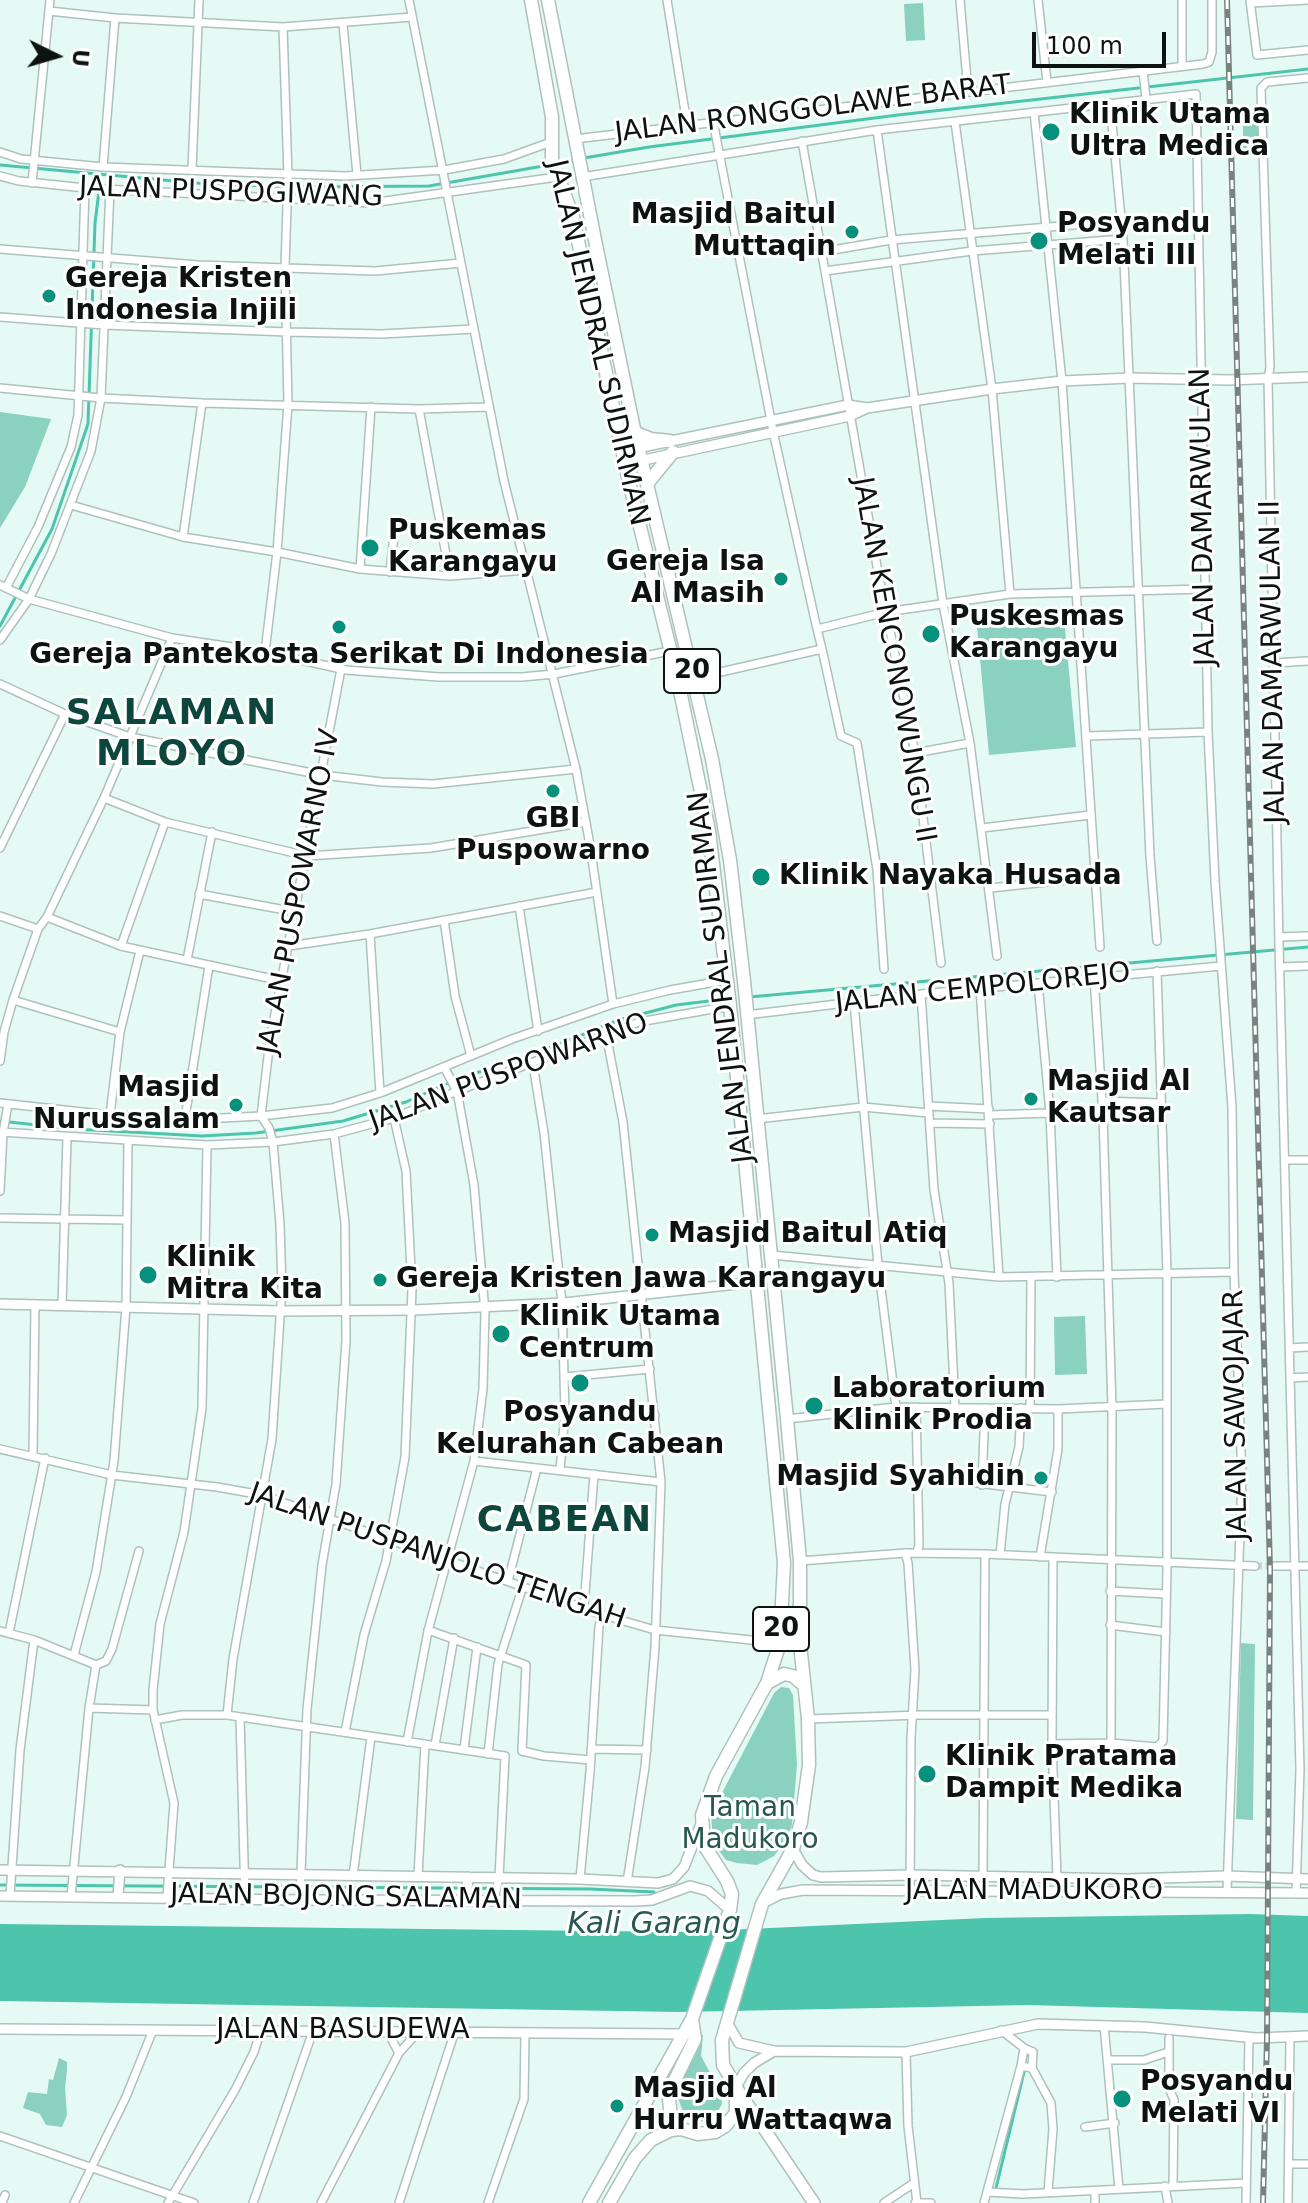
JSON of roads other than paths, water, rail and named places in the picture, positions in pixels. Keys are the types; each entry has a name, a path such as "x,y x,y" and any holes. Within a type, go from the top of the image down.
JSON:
{"highway":[{"name":"JALAN JENDRAL SUDIRMAN","path":"531,0 552,117 551,144 556,175 573,217 709,831 730,1005 784,1563 780,1643 767,1683 716,1776 701,1824"},
{"name":"JALAN JENDRAL SUDIRMAN","path":"548,0 636,433 694,678 726,837 745,988 800,1561 800,1644 808,1719 809,1765 801,1822 793,1849 762,1904 727,2020"},
{"path":"636,433 672,447 647,484"},
{"path":"767,1683 784,1674 793,1676 804,1685"},
{"path":"589,2203 692,2019 730,1910 732,1894 704,1845 701,1824"},
{"path":"692,2019 695,2039 671,2088 671,2117 689,2133 708,2134 725,2126 736,2113 736,2087"},
{"name":"20","path":"727,2020 722,2040 723,2065 736,2087"},
{"path":"609,2203 646,2143 662,2133 681,2129"}],"main road":[{"path":"736,2087 814,2203"}],"street":[{"path":"33,180 50,0"},
{"path":"192,170 199,0"},
{"path":"409,0 489,407 576,769 613,1004"},
{"path":"667,0 687,124"},
{"path":"960,0 968,92"},
{"path":"1038,0 1047,82"},
{"path":"1182,0 1182,66"},
{"name":"JALAN RONGGOLAWE BARAT","path":"576,141 687,124 714,124 1206,63 1211,56 1212,0"},
{"path":"1308,0 1250,2 1257,55 1308,50"},
{"path":"49,11 115,18 283,27 412,17"},
{"path":"103,167 115,18"},
{"path":"343,24 357,175"},
{"path":"265,652 277,552 288,404 285,267 288,175 283,27"},
{"path":"581,172 877,130 1110,103 1146,96 1143,72"},
{"name":"JALAN DAMARWULAN II","path":"1296,1893 1304,1769 1279,955 1270,367 1261,88 1267,82 1308,78"},
{"name":"JALAN DAMARWULAN","path":"1146,96 1196,94 1208,732 1219,940"},
{"path":"1110,103 1122,221 1144,734 1157,941"},
{"path":"1034,112 1062,381 1100,947"},
{"path":"955,122 992,389 1010,594"},
{"path":"714,124 773,431 841,736 857,743 877,870 884,969"},
{"path":"877,130 943,604 970,743 997,956"},
{"name":"JALAN KENCONOWUNGU II","path":"802,141 886,612 915,753 941,963"},
{"name":"JALAN PUSPOGIWANG","path":"0,152 35,161 103,167 357,175 445,172 504,159 551,144"},
{"name":"JALAN PUSPOGIWANG","path":"0,176 86,188 288,195 371,203 556,175"},
{"path":"86,188 82,396 71,447 38,527 5,588 27,599 172,638 265,652 341,669 439,677 554,674 670,651"},
{"path":"0,640 27,599 71,505 91,451 100,398 108,188"},
{"path":"821,252 891,240 1122,221"},
{"path":"825,271 972,251 1123,239"},
{"path":"0,249 198,265 375,271 461,263"},
{"path":"0,317 288,332 382,334 474,329"},
{"path":"672,447 850,416 867,408 1062,381 1308,377"},
{"path":"0,388 100,398 202,403 419,409 489,407"},
{"path":"183,537 202,403"},
{"path":"624,457 771,419 848,405 867,408"},
{"path":"360,569 371,407"},
{"path":"419,409 450,576"},
{"path":"71,505 183,537 360,569 450,576 527,570"},
{"path":"390,572 395,526"},
{"path":"817,629 886,612 1010,594 1205,589"},
{"path":"0,1061 2,1031 38,929 47,917 104,798 172,638"},
{"path":"694,678 822,649"},
{"path":"1274,663 1308,661"},
{"name":"JALAN PUSPOWARNO IV","path":"261,1116 270,1040 341,669"},
{"path":"0,684 65,714 130,737 322,775 433,784 576,769"},
{"path":"0,848 65,714"},
{"path":"1087,736 1208,732"},
{"path":"915,753 970,743"},
{"path":"104,798 165,822 307,856 431,848 586,822"},
{"path":"982,828 1090,815"},
{"path":"121,946 165,822"},
{"path":"187,960 212,832"},
{"path":"990,888 1095,877"},
{"path":"289,946 597,892"},
{"path":"199,894 296,912"},
{"path":"519,906 538,1031"},
{"path":"0,916 38,929"},
{"path":"47,917 121,946 282,981"},
{"path":"444,920 455,996 471,1056"},
{"path":"370,934 380,1093"},
{"path":"1279,940 1308,936"},
{"name":"JALAN SAWOJAJAR","path":"1219,940 1232,1107 1234,1272 1242,1477 1227,1891"},
{"path":"110,1115 120,1032 140,951"},
{"name":"JALAN CEMPOLOREJO","path":"746,1013 1221,964"},
{"path":"185,1118 209,966"},
{"path":"1280,967 1308,966"},
{"path":"1052,1744 1161,1746 1166,1632 1167,1273 1157,971"},
{"path":"1094,977 1103,1115 1112,1408 1111,1743"},
{"name":"JALAN PUSPOWARNO","path":"5,1105 110,1115 185,1118 261,1116 332,1108 380,1093 613,1004 670,990 727,982"},
{"path":"1038,983 1050,1113 1057,1277"},
{"path":"980,988 999,1277"},
{"path":"921,994 934,1190 949,1273 955,1408"},
{"path":"13,1000 120,1032"},
{"path":"854,1003 878,1265 896,1407"},
{"name":"JALAN PUSPOWARNO","path":"2,1131 67,1138 207,1145 334,1134 394,1118 455,1088 533,1064 639,1022 730,1005"},
{"path":"606,1034 623,1122 661,1482 647,1750 627,1882"},
{"path":"533,1064 544,1133 562,1303 565,1413 560,1470"},
{"path":"407,1742 428,1630 474,1461 483,1389 484,1306 474,1185 455,1088 444,1067"},
{"path":"1102,1101 1161,1103"},
{"path":"1122,1115 1123,1102"},
{"path":"0,1191 5,1105"},
{"path":"757,1119 863,1107 929,1109 990,1116"},
{"path":"930,1123 1050,1113 1161,1117"},
{"path":"227,1715 233,1659 274,1419 281,1311 280,1224 272,1140 261,1116"},
{"path":"345,1732 356,1670 389,1540 405,1457 412,1310 406,1171 394,1118"},
{"path":"300,1899 305,1728 322,1565 339,1447 346,1311 345,1223 334,1134"},
{"path":"62,1306 67,1138"},
{"path":"74,1655 96,1572 112,1475 126,1307 128,1141"},
{"path":"167,1893 173,1793 153,1710 160,1624 182,1542 202,1408 207,1145"},
{"path":"1285,1160 1308,1160"},
{"path":"0,1218 127,1220"},
{"path":"772,1255 999,1277 1234,1272"},
{"path":"1000,1555 1009,1487 1026,1409 1031,1277"},
{"path":"0,1304 281,1311 412,1310 562,1303 755,1282"},
{"path":"33,1455 35,1305"},
{"path":"1290,1348 1308,1347"},
{"path":"565,1377 650,1369"},
{"path":"1290,1378 1308,1377"},
{"path":"787,1419 896,1407 1058,1409 1167,1404"},
{"path":"916,1407 919,1546 916,1553"},
{"path":"982,1485 985,1408"},
{"path":"1040,1557 1058,1449 1058,1409"},
{"path":"565,1413 655,1415"},
{"name":"JALAN PUSPANJOLO TENGAH","path":"0,1449 112,1475 262,1495 603,1615 655,1630 780,1643"},
{"path":"45,1458 4,1632 34,1640 96,1665 106,1661 139,1551"},
{"path":"474,1461 661,1482"},
{"path":"508,1581 537,1468"},
{"path":"584,1607 594,1474"},
{"path":"918,1476 1052,1492"},
{"path":"905,1553 915,1670 910,1892"},
{"path":"800,1561 916,1553 1255,1566"},
{"path":"983,1876 985,1554"},
{"path":"1053,1558 1052,1744 1057,1877"},
{"path":"1275,1566 1308,1566"},
{"path":"488,1754 500,1657 523,1586"},
{"path":"1110,1591 1166,1594"},
{"path":"580,1879 599,1626 603,1615"},
{"path":"1110,1625 1166,1632"},
{"path":"428,1630 526,1665 522,1751 591,1760"},
{"path":"435,1745 454,1638"},
{"path":"7,1893 12,1874 20,1750 34,1640"},
{"path":"464,1749 477,1647"},
{"path":"71,1892 96,1665"},
{"path":"89,1708 153,1710"},
{"path":"155,1720 182,1715 227,1715 505,1756 498,1879 494,1899"},
{"path":"808,1719 1052,1715"},
{"path":"240,1717 245,1894"},
{"path":"353,1876 371,1737"},
{"path":"418,1876 425,1744"},
{"path":"591,1749 647,1750"},
{"path":"0,1870 12,1874 418,1876 468,1880 580,1879 658,1883 673,1879 684,1867 701,1824"},
{"name":"JALAN MADUKORO","path":"793,1849 802,1865 813,1875 821,1877 1227,1876 1308,1879"},
{"path":"118,1893 119,1873"},
{"path":"1256,1877 1256,1892"},
{"path":"1270,1878 1270,1892"},
{"path":"466,1899 468,1880"},
{"name":"JALAN BOJONG SALAMAN","path":"7,1893 245,1894 300,1899 652,1900 690,1886 708,1891 730,1910"},
{"name":"JALAN MADUKORO","path":"762,1904 792,1891 1308,1893"},
{"path":"727,2020 728,2029 739,2043 774,2051 906,2052 1038,2024 1104,2025 1249,2037 1308,2036"},
{"path":"1104,2025 1119,2189"},
{"name":"JALAN BASUDEWA","path":"2,2030 455,2031 680,2036 685,2033"},
{"path":"74,2203 126,2097 153,2030"},
{"path":"170,2199 235,2090 261,2030"},
{"path":"1001,2030 1033,2052 1032,2068 1051,2103 1048,2192"},
{"path":"253,2203 313,2031"},
{"path":"387,2031 399,2053"},
{"path":"321,2203 399,2053 419,2031"},
{"path":"399,2203 455,2031"},
{"path":"488,2203 524,2099 525,2033"},
{"path":"1246,2203 1249,2037"},
{"path":"1288,2203 1290,2037"},
{"path":"1168,2203 1174,2100 1169,2088 1169,2038"},
{"path":"984,2203 1024,2048"},
{"path":"736,2087 754,2063 774,2051"},
{"path":"906,2052 908,2126 916,2203 931,2203"},
{"path":"1109,2060 1144,2060 1168,2052"},
{"path":"1021,2066 1032,2068"},
{"path":"1085,2127 1115,2123"},
{"path":"0,2136 92,2167 170,2199 194,2203"},
{"path":"1289,2164 1308,2164"},
{"path":"884,2203 914,2183"},
{"path":"987,2192 1023,2198 1048,2192 1246,2183"},
{"path":"1095,2191 1095,2203"}],"waterway":[{"path":"584,158 898,115 1308,69"},
{"path":"557,163 577,160"},
{"path":"0,165 207,184 308,187 429,186 549,165"},
{"path":"0,626 52,529 88,424 95,223 101,175"},
{"path":"749,997 1308,947"},
{"path":"0,1121 74,1129 202,1136 256,1133 343,1121 406,1102 453,1081 619,1020 676,1005 726,999"},
{"path":"0,1885 654,1892"},
{"path":"996,2188 1025,2068"}],"tunnel":[{"path":"1255,1566 1275,1566"}],"railway":[{"path":"1227,0 1270,1569 1263,2203"}],"place":[{"name":"Klinik Utama Ultra Medica","path":"1051,132"},
{"name":"Masjid Baitul Muttaqin","path":"852,232"},
{"name":"Posyandu Melati III","path":"1039,241"},
{"name":"Gereja Kristen Indonesia Injili","path":"49,296"},
{"name":"Puskemas Karangayu","path":"370,548"},
{"name":"Gereja Isa Al Masih","path":"781,579"},
{"name":"Gereja Pantekosta Serikat Di Indonesia","path":"339,627"},
{"name":"Puskesmas Karangayu","path":"931,634"},
{"name":"GBI Puspowarno","path":"553,791"},
{"name":"Klinik Nayaka Husada","path":"761,877"},
{"name":"Masjid Al Kautsar","path":"1031,1099"},
{"name":"Masjid Nurussalam","path":"236,1105"},
{"name":"Masjid Baitul Atiq","path":"652,1235"},
{"name":"Klinik Mitra Kita","path":"148,1275"},
{"name":"Gereja Kristen Jawa Karangayu","path":"380,1280"},
{"name":"Klinik Utama Centrum","path":"501,1334"},
{"name":"Posyandu Kelurahan Cabean","path":"580,1383"},
{"name":"Laboratorium Klinik Prodia","path":"814,1406"},
{"name":"Masjid Syahidin","path":"1041,1478"},
{"name":"Klinik Pratama Dampit Medika","path":"927,1774"},
{"name":"Posyandu Melati VI","path":"1122,2099"},
{"name":"Masjid Al Hurru Wattaqwa","path":"617,2106"}],"district":[{"name":"SALAMAN MLOYO","path":"172,736"},
{"name":"CABEAN","path":"565,1522"}],"park label":[{"name":"Taman Madukoro","path":"750,1825"}],"water label":[{"name":"Kali Garang","path":"654,1925"}]}
